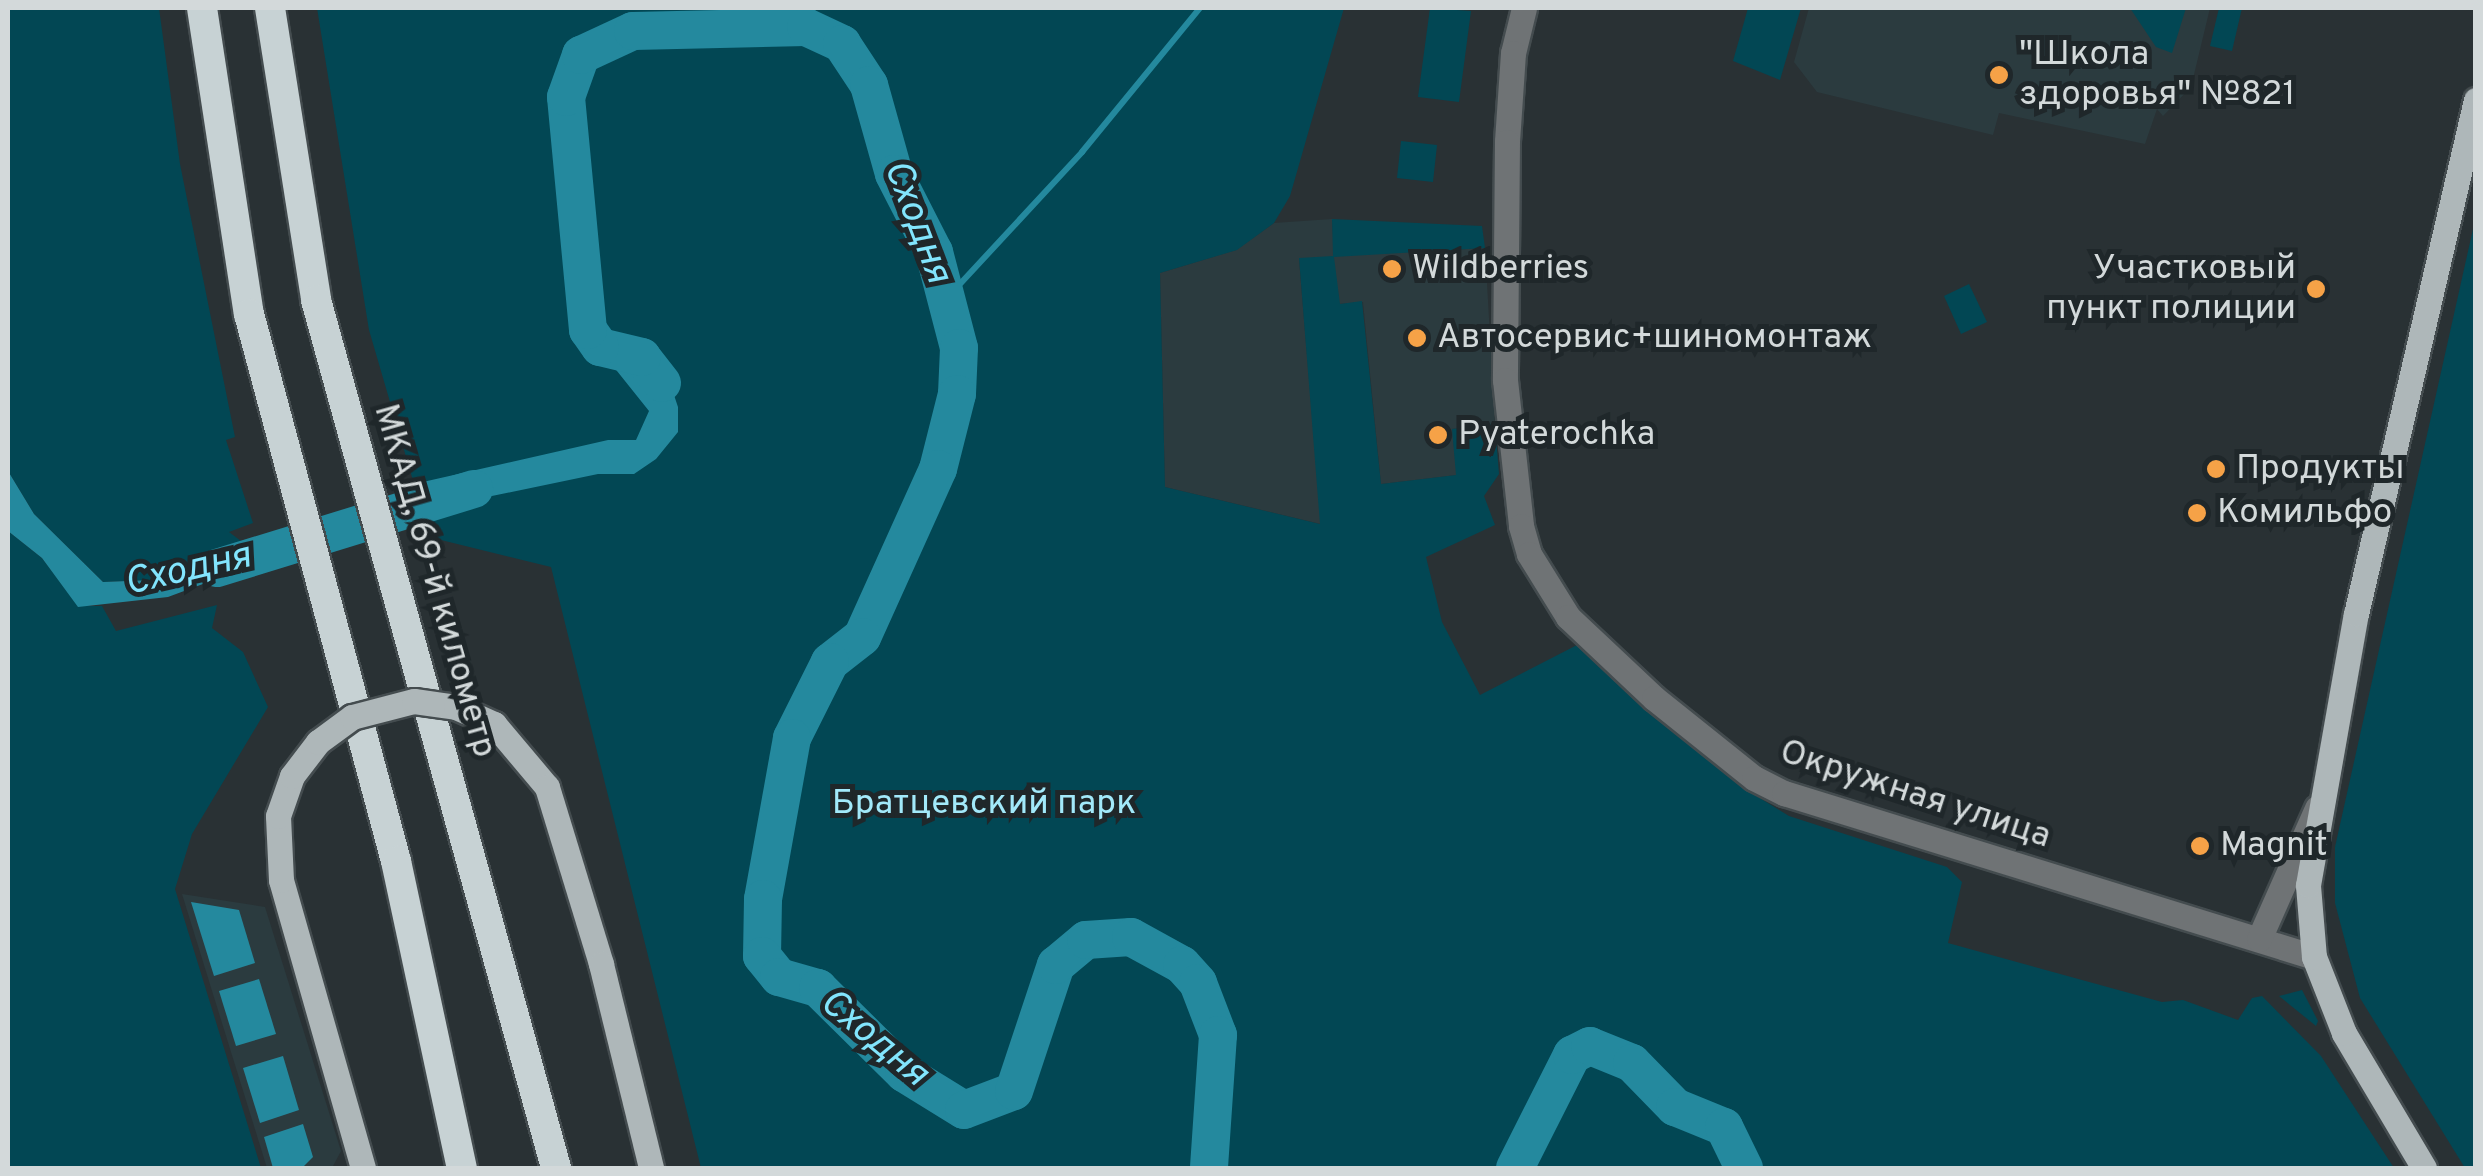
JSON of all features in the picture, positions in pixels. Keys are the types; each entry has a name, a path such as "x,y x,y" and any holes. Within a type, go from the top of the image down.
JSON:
{"highway":[{"path":"202,8 246,296 287,461 328,602 446,1077 458,1168"},
{"name":"МКАД, 69-й километр","path":"270,8 316,300 556,1168"}],"main road":[{"path":"2424,1168 2344,1034 2314,957 2308,885 2317,808 2476,100"},
{"path":"363,1168 281,880 278,816 292,776 318,742 352,717 414,702 456,707 494,724 546,787 601,964 651,1168"}],"street":[{"name":"Окружная улица","path":"1524,8 1513,53 1507,142 1504,380 1520,526 1528,554 1568,617 1654,698 1754,778 1784,793 2314,957"},
{"path":"2258,939 2317,808"}],"shaded area":[{"name":"\"Школа здоровья\" №821","path":"1809,8 2210,8 2191,87 2163,116 2157,109 2145,144 1999,113 1993,135 1817,92 1794,62"},
{"path":"1332,219 1334,256 1485,248 1495,424 1452,429 1457,475 1381,484 1363,302 1339,304 1299,259 1321,524 1165,487 1160,273 1236,250 1274,223"},
{"path":"182,894 265,907 341,1151 332,1168 267,1168"}],"green space":[{"path":"8,8 159,8 180,164 235,437 226,440 253,523 229,532 241,541 259,541 212,564 152,580 103,582 34,514 8,471"},
{"name":"Братцевский парк","path":"317,8 1344,8 1290,196 1274,223 1237,250 1160,273 1165,487 1320,524 1299,258 1333,256 1332,219 1482,226 1485,248 1334,257 1340,304 1362,301 1381,484 1456,475 1452,429 1495,424 1499,474 1484,496 1495,525 1426,557 1442,622 1480,695 1579,644 1737,784 1789,816 1947,867 1962,882 1948,943 2162,1002 2183,1000 2238,1020 2252,998 2262,996 2321,1056 2394,1168 701,1168 551,567 437,539 414,484 369,330"},
{"path":"1430,8 1471,11 1459,102 1418,97"},
{"path":"1748,8 1801,8 1780,80 1733,61"},
{"path":"2130,8 2186,8 2172,53 2156,47"},
{"path":"2219,8 2242,8 2232,51 2210,46"},
{"path":"1401,141 1437,145 1433,182 1397,178"},
{"path":"2475,220 2476,1168 2465,1168 2360,998 2335,903 2335,847"},
{"path":"1969,284 1987,322 1961,334 1944,296"},
{"path":"8,531 42,558 78,606 102,606 116,631 217,605 212,628 243,652 268,707 192,834 175,889 261,1168 8,1168"},
{"path":"2302,990 2318,1021 2316,1026 2279,996"}],"water":[{"path":"637,346 669,380 678,407 678,432 656,459 634,474 598,474 429,509 414,484 608,440 636,440 649,411 613,366"},
{"path":"8,471 34,514 103,582 152,580 212,564 259,541 265,561 168,597 78,607 42,558 8,531"},
{"path":"191,902 239,910 255,963 214,976"},
{"path":"259,979 276,1034 236,1046 219,991"},
{"path":"283,1056 299,1110 260,1123 243,1068"},
{"path":"303,1124 313,1157 302,1168 273,1168 264,1137"}],"waterway":[{"path":"947,298 1082,152 1200,8"},
{"name":"Сходня","path":"662,383 642,357 600,347 588,330 566,97 581,55 633,31 806,27 842,44 869,85 894,174 934,252 959,348 957,394 938,469 862,637 830,662 792,738 763,899 762,956 779,977 818,988 904,1073 964,1110 1014,1091 1056,965 1086,940 1131,937 1182,965 1198,983 1218,1035 1209,1168"},
{"name":"Сходня","path":"217,568 474,489"},
{"name":"Сходня","path":"1515,1168 1572,1055 1590,1046 1632,1063 1675,1107 1724,1127 1744,1168"}],"place":[{"name":"\"Школа здоровья\" №821","path":"1999,75"},
{"name":"Wildberries","path":"1392,269"},
{"name":"Участковый пункт полиции","path":"2316,289"},
{"name":"Автосервис+шиномонтаж","path":"1417,338"},
{"name":"Pyaterochka","path":"1438,435"},
{"name":"Продукты","path":"2216,469"},
{"name":"Комильфо","path":"2197,513"},
{"name":"Magnit","path":"2200,846"}]}
